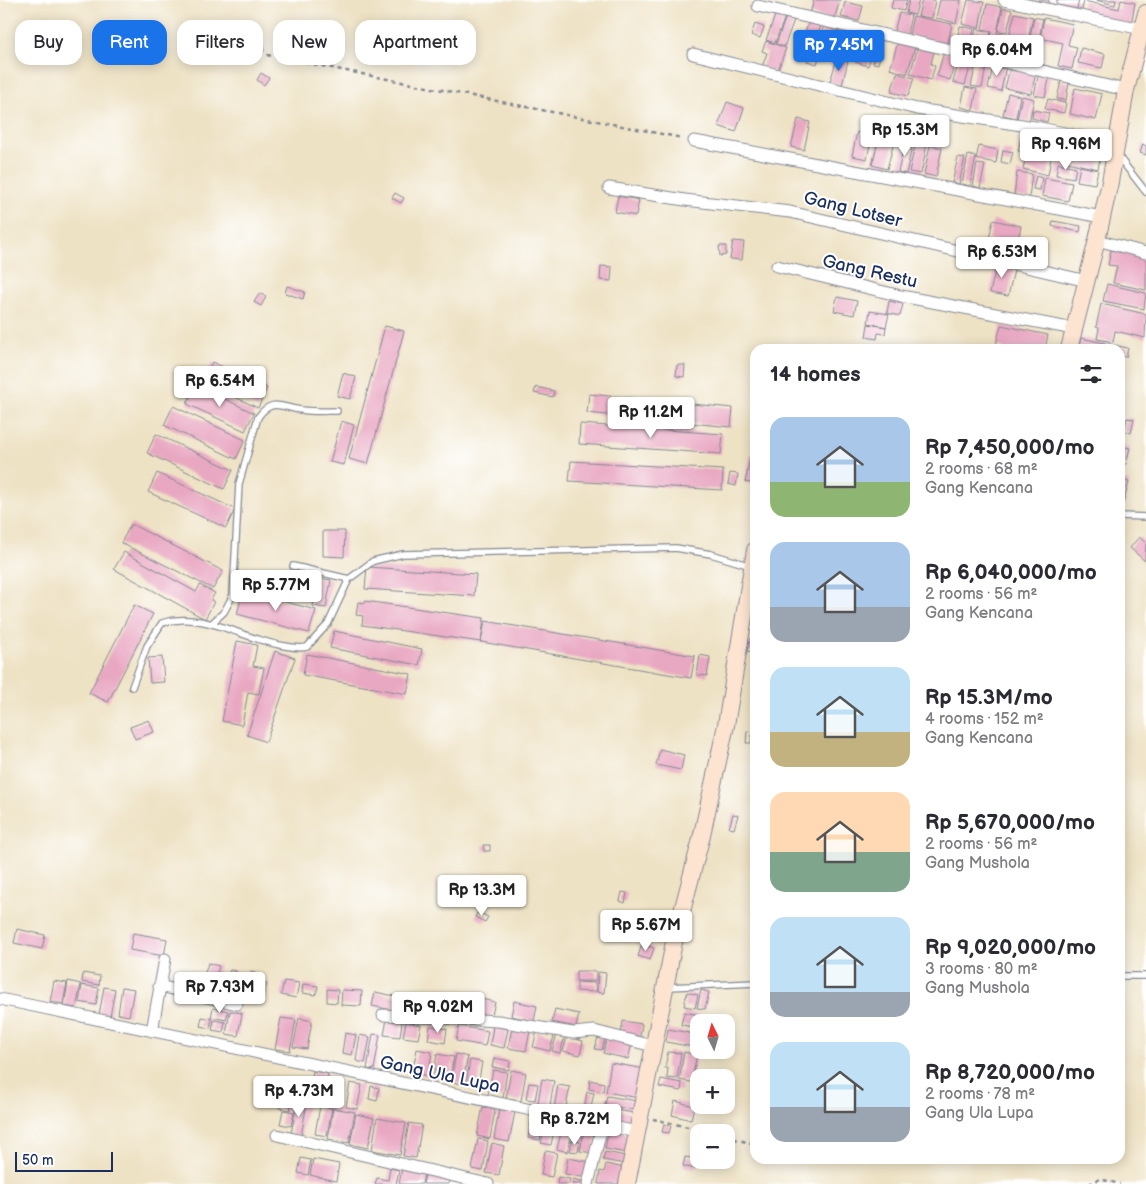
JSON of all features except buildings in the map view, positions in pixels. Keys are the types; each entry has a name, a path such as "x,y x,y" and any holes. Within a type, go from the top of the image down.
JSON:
{"main road":[{"path":"1070,344 1097,240 1126,90 1144,21"},
{"path":"626,1184 642,1116 653,1046 674,942 701,839 726,725 750,595"}],"street":[{"path":"1004,0 1144,21"},
{"path":"758,6 1126,90"},
{"path":"693,54 917,109 1035,127 1116,149"},
{"path":"694,141 1102,217"},
{"name":"Gang Lotser","path":"609,188 686,200 790,212 1087,280"},
{"path":"1097,240 1146,253"},
{"name":"Gang Restu","path":"777,266 902,296 1074,329"},
{"path":"152,1031 159,986 166,959"},
{"path":"159,986 237,1004"},
{"name":"Gang Ula Lupa","path":"0,999 637,1132"},
{"path":"383,1015 498,1021 573,1033 594,1031 653,1046"},
{"path":"588,1184 602,1126"},
{"path":"277,1134 488,1184"}],"lane":[{"path":"1116,149 1146,192"},
{"path":"212,623 224,612 233,595 239,484 258,416 265,407 278,405 301,410 337,411"},
{"path":"1125,516 1146,518"},
{"path":"132,687 150,640 162,622 184,620 212,623 276,645 302,649 307,647 328,624 349,578 373,561 403,554 676,548 711,554 750,566"},
{"path":"294,566 349,578"},
{"path":"1125,976 1146,976"},
{"path":"666,987 750,983"}],"path":[{"path":"267,55 694,141"},
{"path":"642,1116 690,1127"},
{"path":"735,1139 750,1143"},
{"path":"1089,1184 1100,1179 1120,1184"}]}
